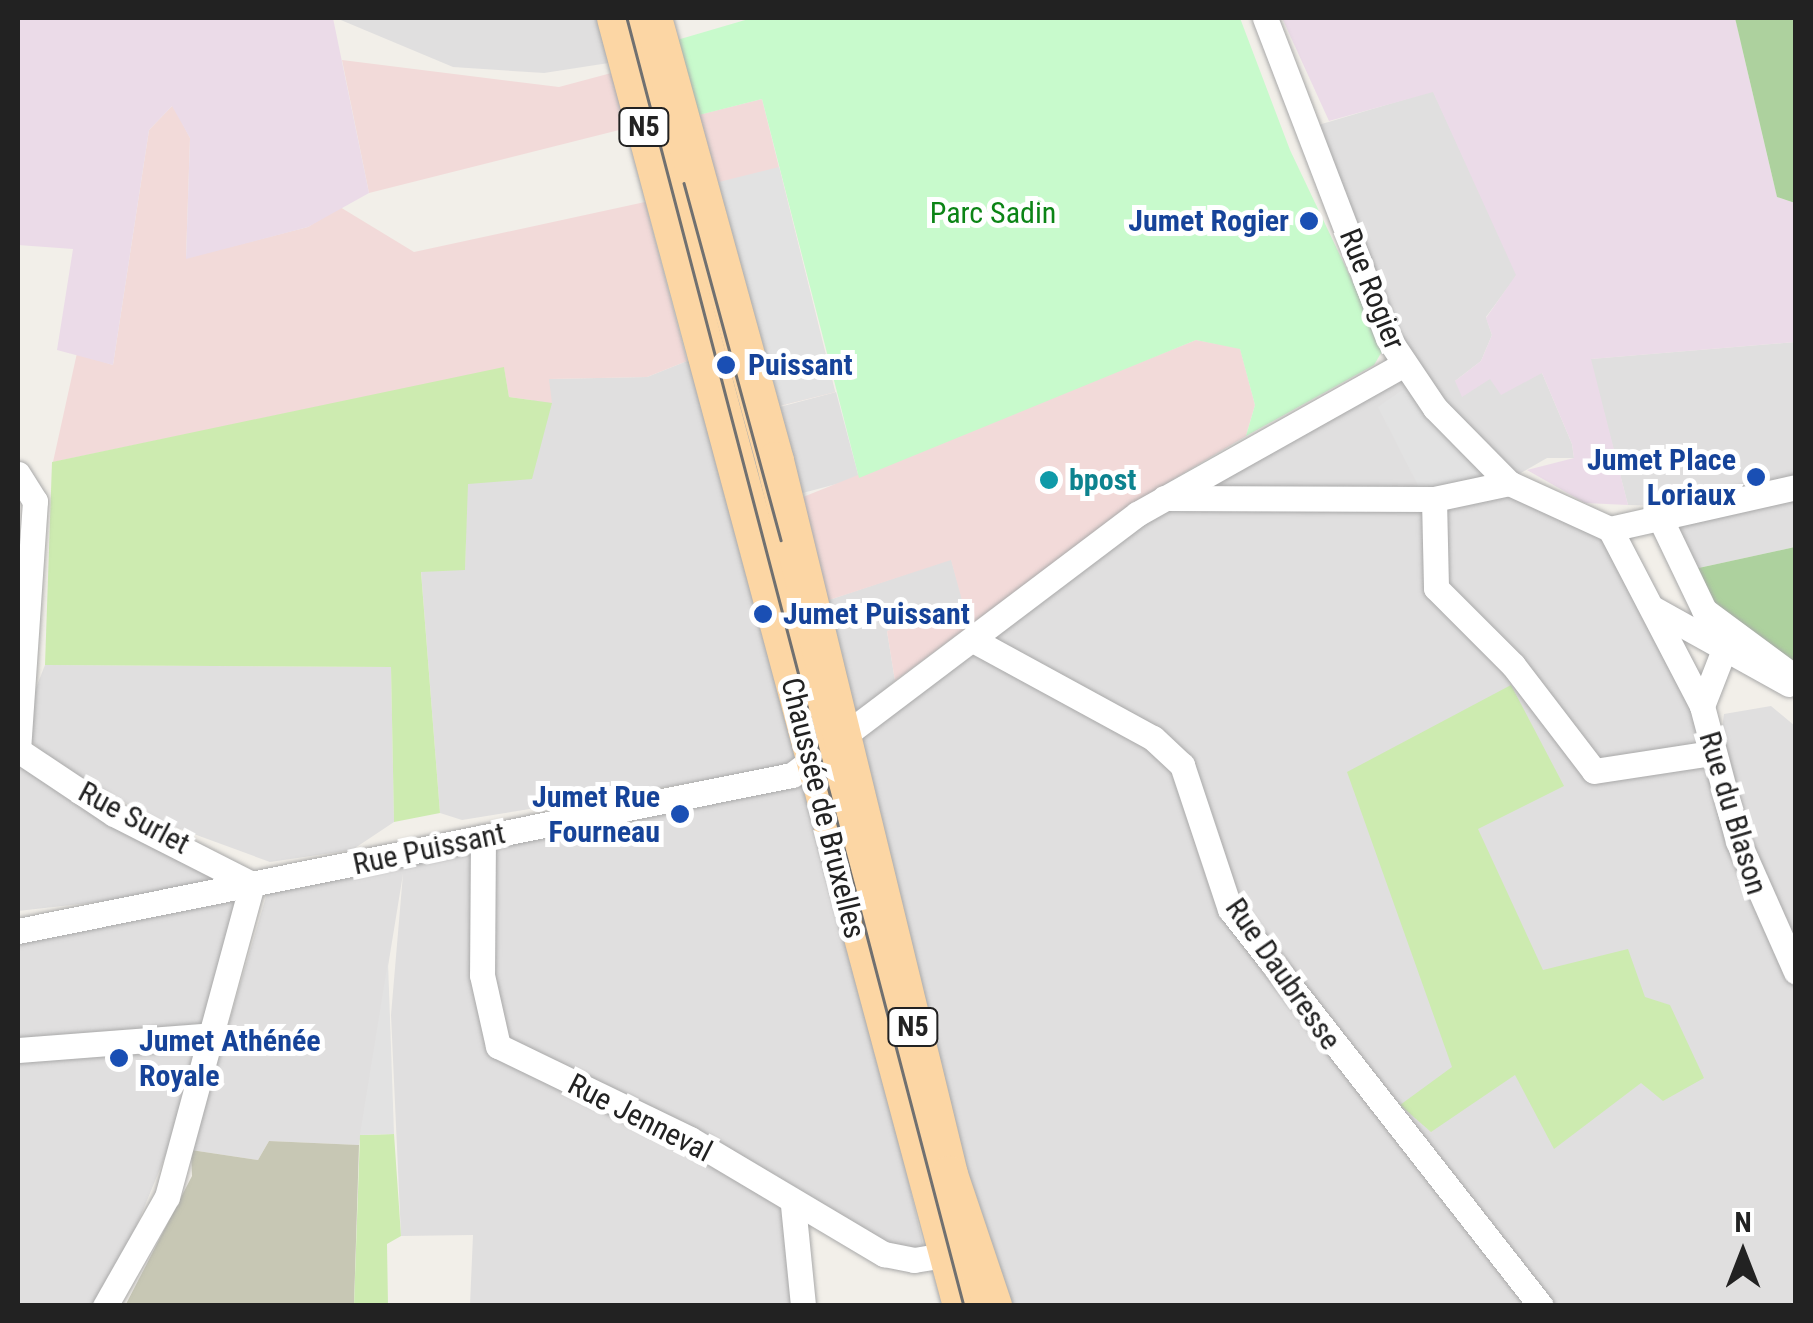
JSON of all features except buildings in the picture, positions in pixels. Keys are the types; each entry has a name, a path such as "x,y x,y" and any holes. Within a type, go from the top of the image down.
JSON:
{"main road":[{"name":"Chaussée de Bruxelles","path":"616,18 831,752"},
{"name":"Chaussée de Bruxelles","path":"653,18 831,752 960,1253 962,1306"},
{"name":"Chaussée de Bruxelles","path":"960,1253 993,1306"}],"street":[{"name":"Rue Rogier","path":"1265,18 1403,365 1509,483 1610,529"},
{"path":"831,752 1164,498 1403,365"},
{"path":"18,474 35,501 18,749"},
{"path":"1164,498 1434,498 1509,483"},
{"path":"1610,529 1796,486"},
{"path":"1434,498 1436,588 1513,665 1594,771 1711,753"},
{"path":"1660,518 1704,610 1796,678"},
{"name":"Rue du Blason","path":"1610,529 1702,706 1711,753 1761,907 1796,972"},
{"path":"1654,609 1726,656 1796,687"},
{"path":"1702,706 1726,656 1727,626"},
{"name":"Rue Daubresse","path":"973,640 1153,738 1182,765 1230,910 1542,1306"},
{"name":"Rue Surlet","path":"18,749 114,814 252,884"},
{"name":"Rue Puissant","path":"18,932 483,838 831,752"},
{"name":"Rue Jenneval","path":"483,838 482,975 498,1046 690,1140 793,1205 884,1254 960,1253"},
{"path":"104,1306 166,1197 215,1034 252,884"},
{"path":"18,1050 215,1034"},
{"path":"793,1205 803,1306"}],"shaded area":[{"path":"18,18 333,18 369,193 308,227 186,259 190,138 172,106 149,130 113,365 57,350 73,249 18,245"},
{"path":"336,18 616,18 628,60 544,73 453,67"},
{"path":"1282,18 1735,18 1777,197 1795,203 1795,342 1591,359 1628,505 1585,503 1527,470 1574,458 1572,444 1542,373 1501,395 1490,379 1462,397 1455,381 1481,361 1492,335 1486,318 1516,275 1433,92 1329,121"},
{"path":"342,60 559,87 630,68 643,124 369,193"},
{"path":"1433,91 1517,275 1486,317 1492,335 1481,361 1455,381 1542,373 1572,444 1574,458 1547,458 1512,478 1401,348 1315,126"},
{"path":"762,99 835,392 768,409 695,116"},
{"path":"173,105 190,138 186,258 308,227 340,207 414,252 645,202 687,361 647,377 549,379 552,403 509,397 504,368 53,462 77,353 113,365 149,130"},
{"path":"779,167 835,392 770,408 714,183"},
{"path":"1196,340 1240,348 1255,405 1246,436 1135,502 895,681 887,631 963,604 951,560 823,602 793,501"},
{"path":"1795,342 1795,547 1694,569 1665,506 1628,505 1590,359"},
{"path":"687,361 702,361 813,764 926,1258 794,1206 803,1305 470,1305 473,1235 401,1236 391,1015 403,874 359,1145 269,1141 258,1160 191,1150 271,880 745,774 462,820 440,813 421,571 465,569 467,484 549,379 647,377"},
{"path":"1403,365 1492,467 1610,529 1718,757 1724,714 1771,706 1795,726 1795,1305 1009,1305 936,1139 844,744 1135,502 1174,478 1180,488"},
{"path":"1415,381 1494,488 1425,499 1378,407"},
{"path":"836,392 859,478 792,496 769,410"},
{"path":"951,559 964,605 887,631 895,681 851,718 823,602"},
{"path":"45,665 391,667 394,822 352,850 270,862 161,822 54,764 20,729"},
{"path":"18,749 252,884 215,1035 104,1305 18,1305 18,932 239,886 18,911"},
{"path":"388,962 394,1134 360,1135"},
{"path":"269,1141 359,1145 354,1305 125,1306 192,1176 191,1150 258,1160"}],"green space":[{"name":"Parc Sadin","path":"752,18 1240,18 1290,150 1384,348 1374,365 1246,436 1255,405 1240,349 1196,340 859,478 762,99 695,116 677,40"},
{"path":"1735,18 1795,18 1795,203 1777,197"},
{"path":"504,367 509,397 552,403 532,479 468,484 465,570 421,572 440,813 394,822 391,667 45,665 52,462"},
{"path":"1795,547 1795,679 1702,591 1694,569"},
{"path":"1511,685 1564,786 1478,829 1543,970 1628,949 1645,997 1670,1005 1704,1078 1663,1101 1641,1083 1554,1149 1515,1075 1431,1132 1400,1105 1452,1067 1347,772"},
{"path":"394,1134 401,1236 387,1244 388,1305 354,1306 360,1135"}],"tram line":[{"path":"627,18 964,1306"},
{"path":"684,183 781,540"}],"place":[{"name":"Jumet Rogier","path":"1309,221"},
{"name":"Puissant","path":"726,365"},
{"name":"Jumet Place Loriaux","path":"1756,477"},
{"name":"bpost","path":"1049,480"},
{"name":"Jumet Puissant","path":"763,614"},
{"name":"Jumet Rue Fourneau","path":"680,814"},
{"name":"Jumet Athénée Royale","path":"119,1058"}]}
